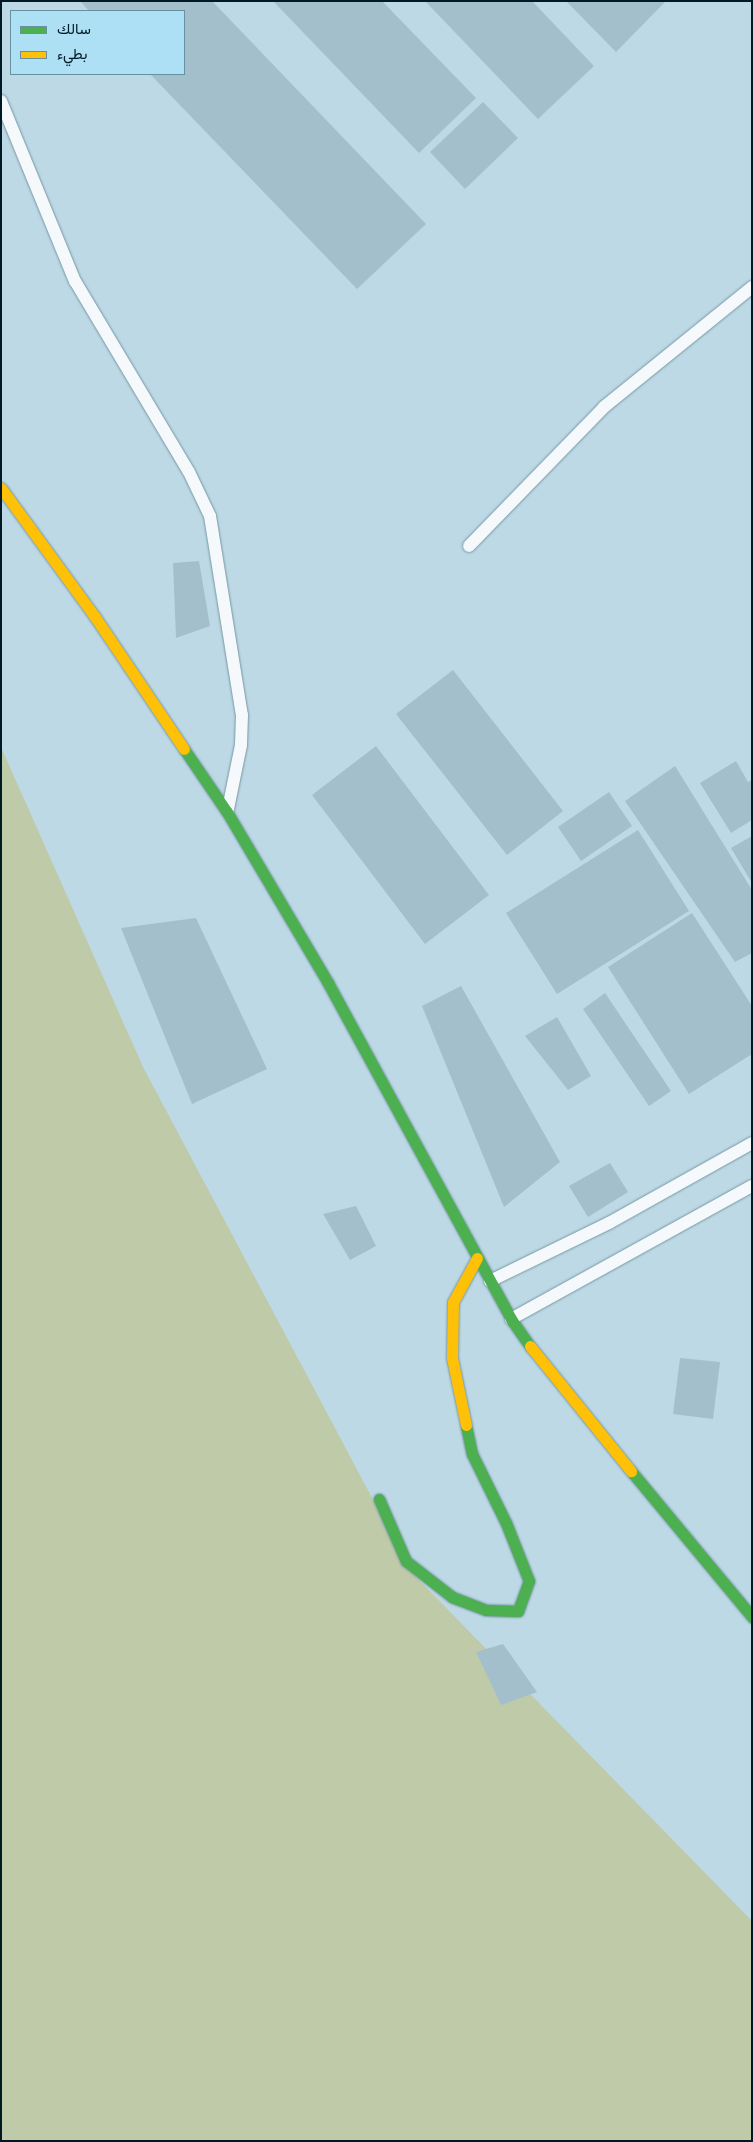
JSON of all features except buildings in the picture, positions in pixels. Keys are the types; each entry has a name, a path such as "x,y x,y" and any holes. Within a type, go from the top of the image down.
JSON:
{"main road":[{"path":"1,488 95,617 227,812 328,983 476,1258 512,1319 541,1362 752,1617"},
{"path":"379,1500 406,1561 452,1597 486,1610 518,1611 529,1581 506,1523 472,1454 452,1358 454,1302 476,1258"}],"lane":[{"path":"1,101 75,281 188,472 210,516 242,714 241,744 227,812"},
{"path":"469,546 604,407 752,287"},
{"path":"490,1282 610,1223 752,1143"},
{"path":"512,1319 752,1186"}],"green space":[{"path":"1,747 143,1067 412,1573 752,1921 752,2141 1,2141"}],"traffic: fast":[{"path":"184,749 227,812 328,983 511,1319 530,1346"},
{"path":"379,1499 406,1561 452,1597 486,1610 518,1611 529,1581 506,1523 472,1454 466,1425"},
{"path":"631,1471 752,1617"}],"traffic: slow":[{"path":"1,488 95,617 184,749"},
{"path":"466,1425 452,1358 453,1302 477,1258"},
{"path":"530,1346 631,1471"}]}
